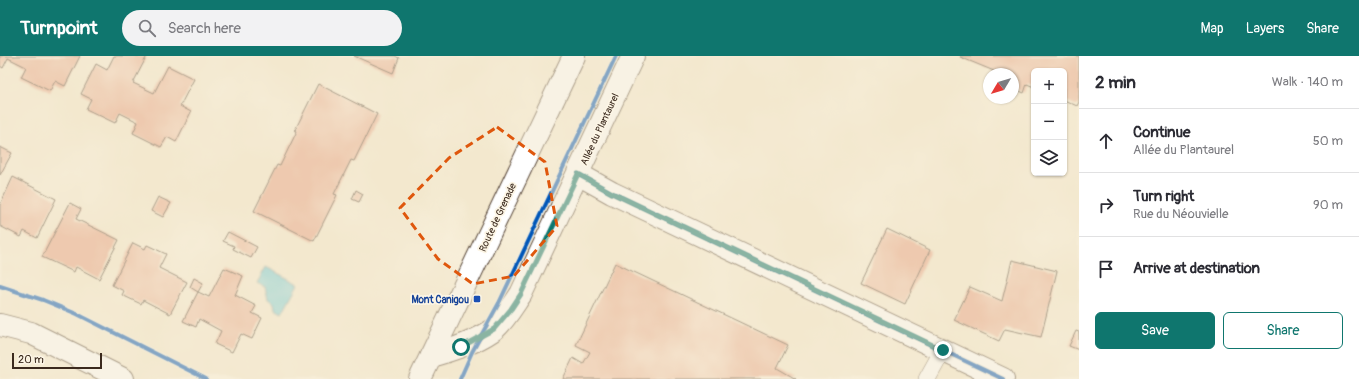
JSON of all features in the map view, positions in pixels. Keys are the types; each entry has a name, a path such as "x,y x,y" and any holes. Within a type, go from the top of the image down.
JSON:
{"street":[{"name":"Route de Grenade","path":"420,379 574,56"},
{"name":"Allée du Plantaurel","path":"430,356 461,347 494,329 511,309 521,294 633,56"},
{"path":"578,174 612,193 1003,379"},
{"path":"0,325 31,333 123,379"}],"lane":[{"path":"927,379 943,350"}],"highlighted area":[{"path":"497,127 545,162 557,226 514,276 473,284 438,259 400,208 449,158"}],"water":[{"path":"266,267 298,284 282,313 275,309 274,303 268,299 265,287 257,283"}],"building":[{"path":"0,56 80,56 65,86 55,81 50,91 21,77 26,67 8,58 3,68 0,66"},
{"path":"114,56 147,56 133,83 154,93 168,66 194,79 180,106 191,112 176,142 167,137 161,147 133,133 138,122 120,113 115,123 86,109 91,99 81,94 96,64 107,70"},
{"path":"354,56 395,56 399,58 393,73"},
{"path":"1079,56 1079,102 1077,106 1067,101 1067,68 1031,68 1031,86 1027,84 1024,93 1019,91 1019,68 987,68 960,57"},
{"path":"318,84 377,114 354,161 351,160 334,194 337,195 314,241 254,211 277,165 280,166 297,131 295,130"},
{"path":"0,147 12,153 0,175"},
{"path":"13,177 56,199 37,238 24,231 21,237 0,226 0,205"},
{"path":"356,190 363,194 359,202 352,199"},
{"path":"158,197 171,203 163,217 151,211"},
{"path":"70,203 81,209 76,219 119,240 99,279 76,267 74,272 42,257"},
{"path":"887,229 930,250 905,304 861,283"},
{"path":"228,232 257,247 251,258 233,249 234,246 223,241"},
{"path":"133,243 145,249 147,245 166,254 159,268 187,282 170,314 143,300 141,304 122,295 124,291 112,285"},
{"path":"1012,260 1057,271 1041,337 1005,329 999,341 954,320 970,287 1002,301"},
{"path":"615,263 788,345 777,368 796,379 563,379 573,358 583,364 590,352 576,345"},
{"path":"224,268 243,276 235,295 256,306 252,313 262,318 252,339 241,334 232,352 215,344 221,331 199,319 196,327 183,321 198,292 209,297"},
{"path":"194,278 203,283 198,292 190,287"},
{"path":"1076,331 1079,332 1079,350 1069,346"}],"cycle path":[{"path":"460,379 472,352 499,303 616,56"},
{"path":"578,174 612,193 1003,379"},
{"path":"0,286 43,300 77,314 206,379"}],"place":[{"name":"Mont Canigou","path":"477,299"}],"route":[{"path":"461,347 494,329 511,309 521,294 578,174 586,180 612,193 943,350"}]}
